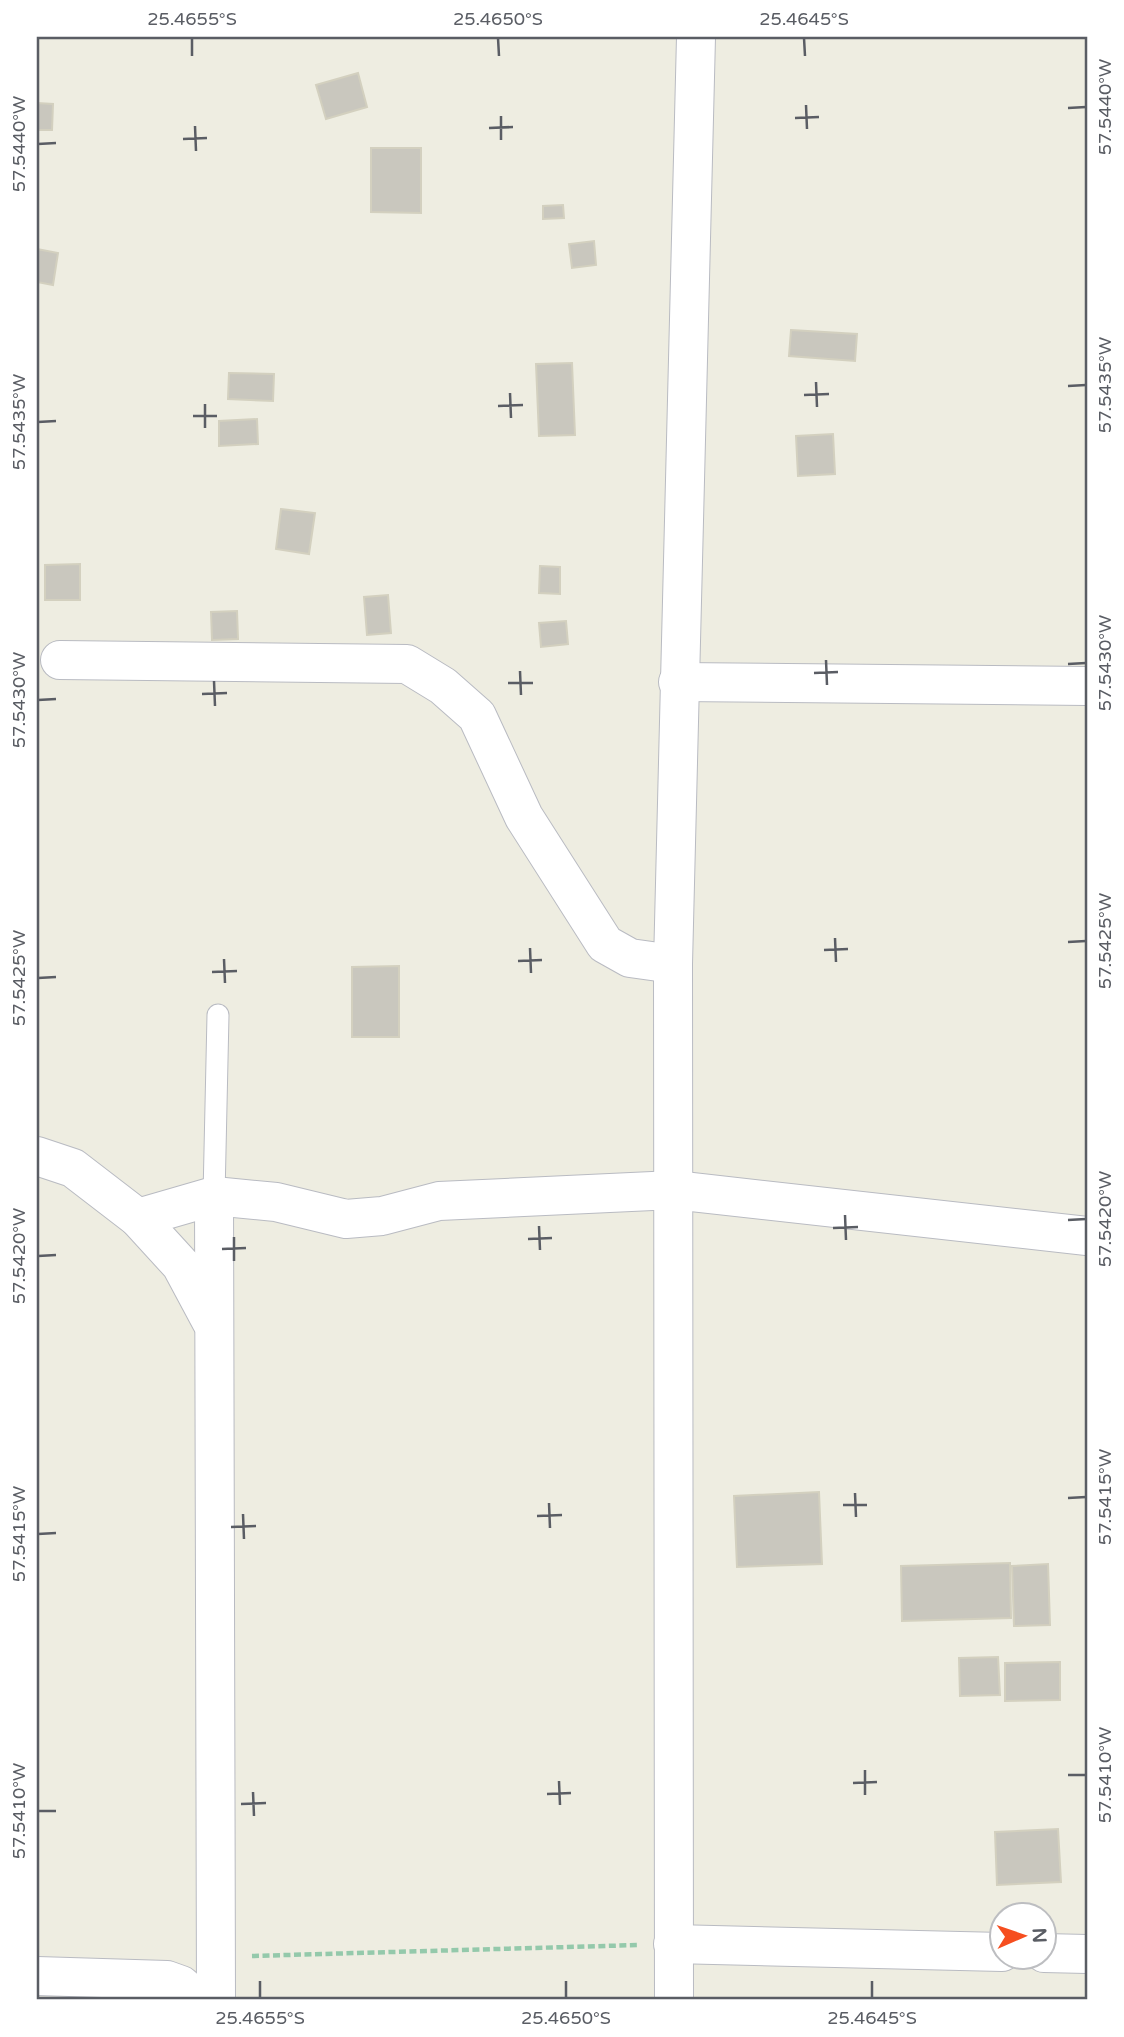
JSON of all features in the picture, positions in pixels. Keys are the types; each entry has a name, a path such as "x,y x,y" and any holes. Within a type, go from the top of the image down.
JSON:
{"street":[{"path":"674,2000 674,964 678,682 696,37"},
{"path":"60,660 407,664 443,686 477,716 524,817 606,944 630,958 674,964"},
{"path":"678,682 1087,686"},
{"path":"37,1156 73,1168 138,1218 181,1265 214,1326"},
{"path":"138,1218 214,1196 276,1202 346,1219 382,1216 439,1201 674,1189 1087,1236"},
{"path":"214,1196 216,2000"},
{"path":"673,1944 988,1952"},
{"path":"1058,1953 1087,1954"},
{"path":"37,1976 167,1980 181,1985 198,2000"}],"lane":[{"path":"214,1196 218,1015"}],"path":[{"path":"216,1957 673,1944"}],"building":[{"path":"358,73 367,107 326,119 316,85"},
{"path":"37,103 53,104 52,130 37,130"},
{"path":"371,148 421,148 421,213 371,212"},
{"path":"563,205 564,218 543,219 543,206"},
{"path":"594,241 596,265 572,268 569,244"},
{"path":"37,249 58,253 53,285 37,282"},
{"path":"791,330 857,334 855,361 789,356"},
{"path":"572,363 575,435 539,436 536,364"},
{"path":"229,373 274,374 273,401 228,399"},
{"path":"257,419 258,444 219,446 219,421"},
{"path":"833,434 835,474 798,476 796,436"},
{"path":"281,509 315,513 309,554 276,549"},
{"path":"80,564 80,600 45,600 45,565"},
{"path":"540,566 560,567 560,594 539,593"},
{"path":"388,595 391,633 367,635 364,597"},
{"path":"237,611 238,639 212,640 211,612"},
{"path":"566,621 568,644 541,647 539,623"},
{"path":"399,966 399,1037 352,1037 352,967"},
{"path":"819,1492 822,1564 737,1567 734,1496"},
{"path":"1010,1563 1011,1618 902,1621 901,1566"},
{"path":"1048,1564 1050,1625 1014,1626 1012,1566"},
{"path":"998,1657 1000,1695 960,1696 959,1658"},
{"path":"1060,1662 1060,1700 1005,1701 1005,1663"},
{"path":"1058,1829 1061,1882 997,1885 995,1832"}]}
